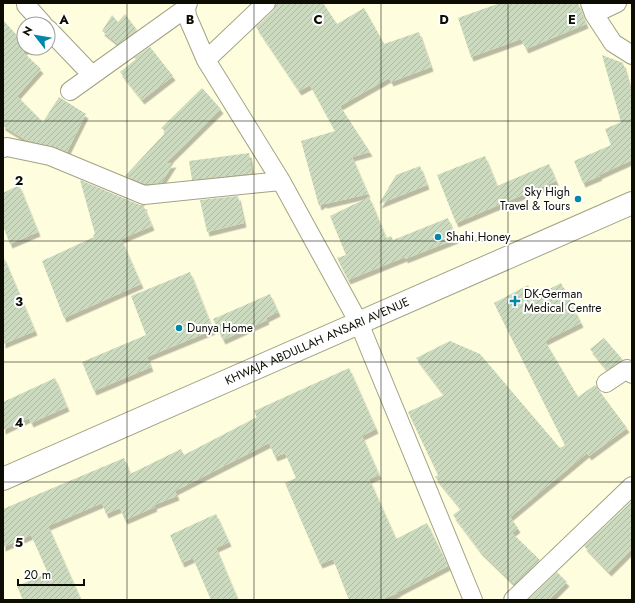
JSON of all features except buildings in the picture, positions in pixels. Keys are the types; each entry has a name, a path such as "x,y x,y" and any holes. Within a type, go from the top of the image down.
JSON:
{"main road":[{"name":"KHWAJA ABDULLAH ANSARI AVENUE","path":"3,479 632,203"}],"street":[{"path":"206,60 266,3"},
{"path":"617,3 592,9 613,43 632,55"},
{"path":"26,5 36,16"},
{"path":"187,6 187,16 206,60 281,182 359,323 473,600"},
{"path":"70,91 187,6"},
{"path":"56,37 92,75"},
{"path":"3,148 7,147 50,156 144,195 281,182"},
{"path":"606,383 627,369 632,374"},
{"path":"513,600 632,486"}],"place":[{"name":"Sky High Travel & Tours","path":"578,199"},
{"name":"Shahi Honey","path":"438,237"},
{"name":"DK-German Medical Centre","path":"515,301"},
{"name":"Dunya Home","path":"179,328"}]}
